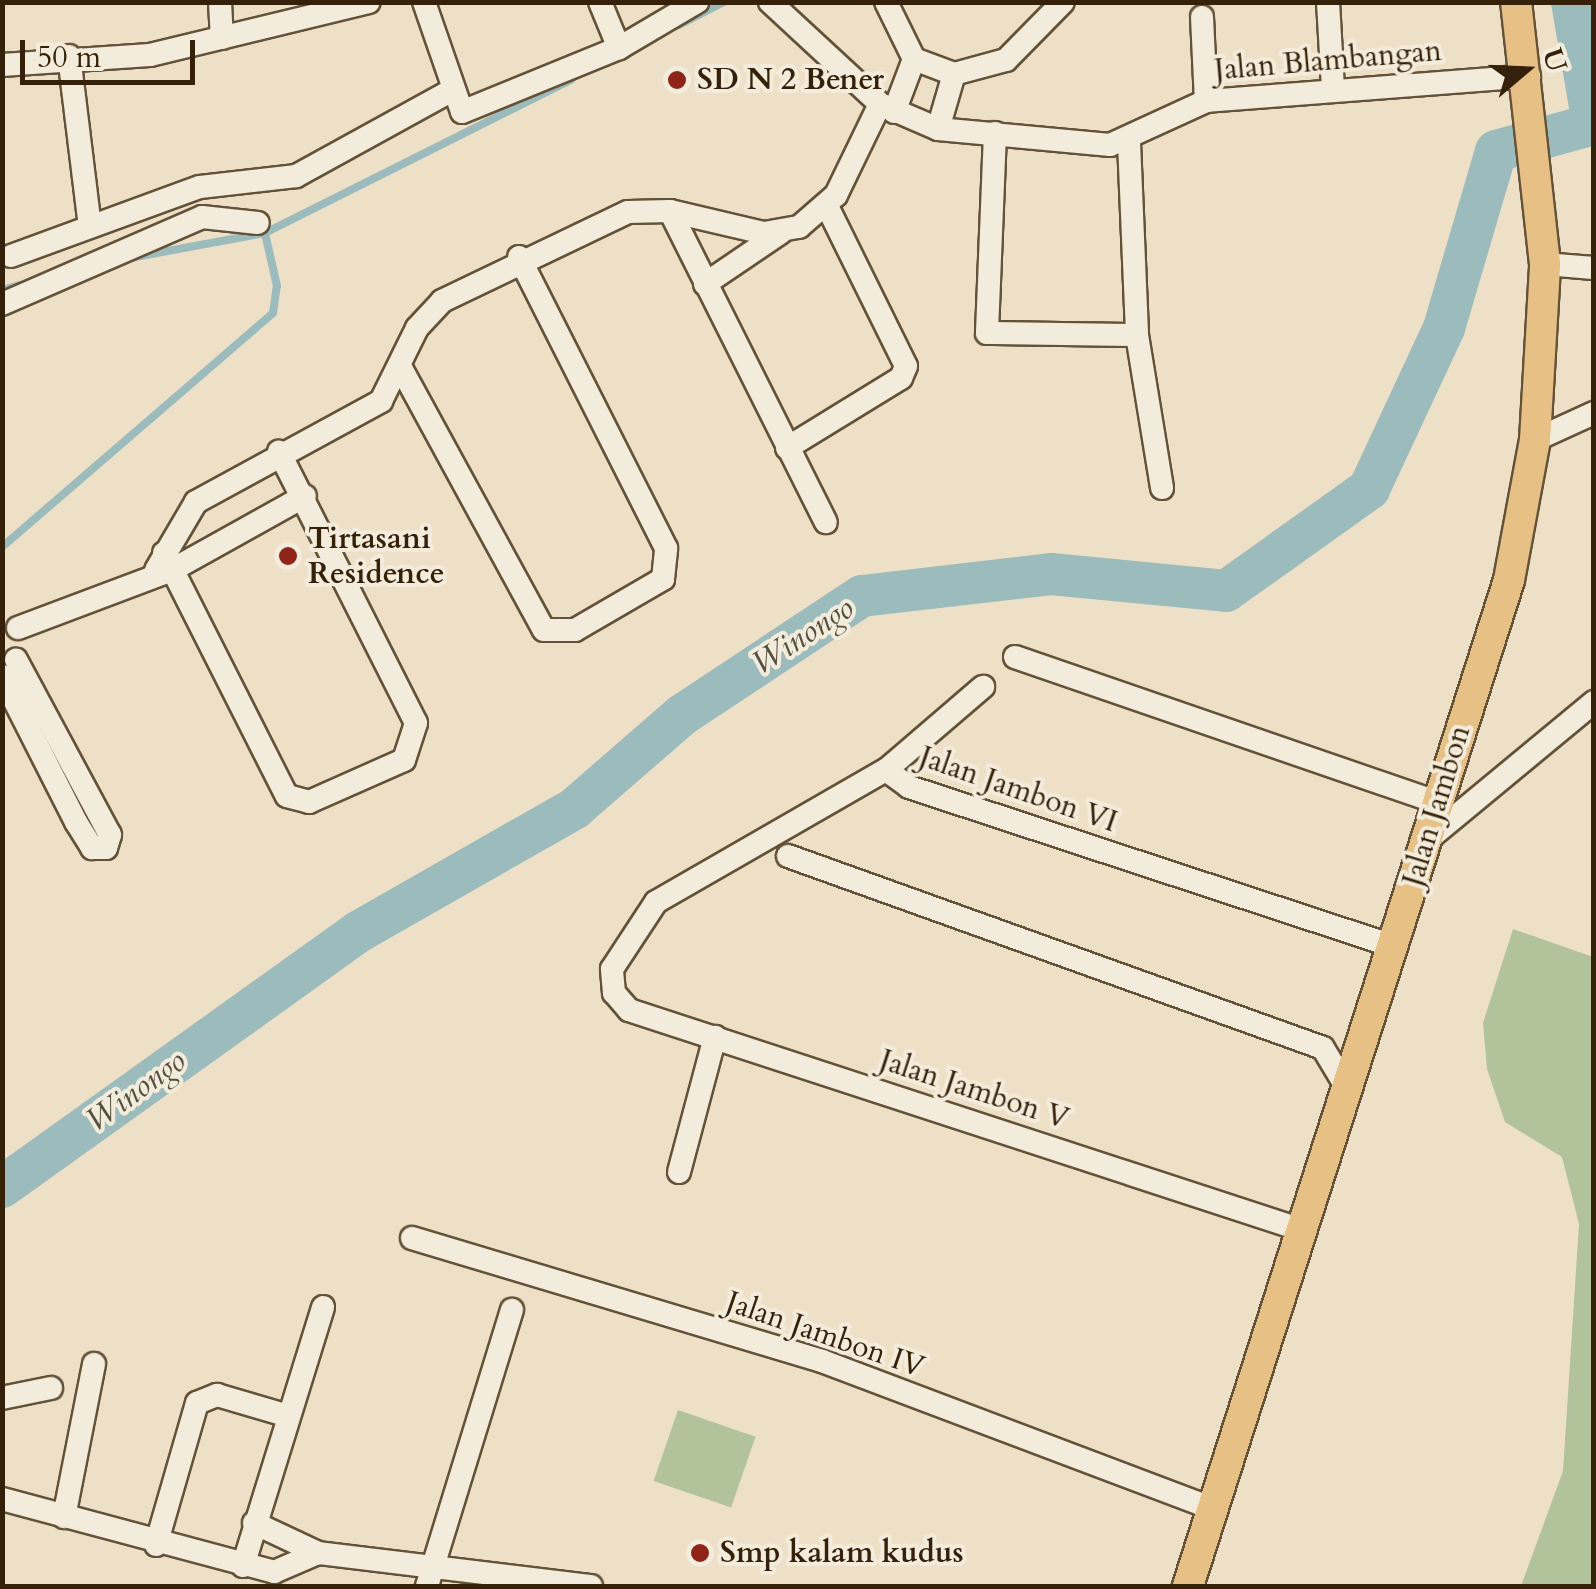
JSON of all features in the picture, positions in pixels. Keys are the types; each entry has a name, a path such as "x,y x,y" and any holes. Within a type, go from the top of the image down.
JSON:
{"main road":[{"name":"Jalan Jambon","path":"1188,1586 1298,1229 1348,1088 1509,580 1535,440 1545,264 1545,227 1530,83 1516,2"}],"street":[{"path":"220,2 222,38"},
{"path":"2,65 69,56 150,55 369,2"},
{"path":"424,2 449,92 457,109 474,110 619,48 697,2"},
{"path":"600,2 619,48"},
{"path":"770,2 887,108 938,129 1129,142 1137,335 1162,488"},
{"path":"886,2 914,59 954,74 1006,60 1063,2"},
{"path":"1328,2 1333,88"},
{"path":"1202,17 1206,101"},
{"path":"69,56 89,220"},
{"path":"704,284 780,232 827,206 914,59"},
{"path":"938,129 954,74"},
{"name":"Jalan Blambangan","path":"1129,142 1206,101 1333,88 1530,83"},
{"path":"11,256 89,220 200,187 296,176 449,92"},
{"path":"995,133 987,333 1137,335"},
{"path":"787,448 901,378 906,366 827,206"},
{"path":"164,564 196,502 280,452 381,402 430,310 519,257 609,217 670,211 780,232"},
{"path":"670,211 826,522"},
{"path":"2,304 202,218 258,222"},
{"path":"400,368 544,630 576,630 663,579 666,548 519,257"},
{"path":"1545,264 1594,268"},
{"path":"1535,440 1594,413"},
{"path":"164,564 287,796 309,802 404,760 416,723 280,452"},
{"path":"7,667 97,810 110,836 106,848 92,848 76,822 7,667 10,624 164,564 304,496"},
{"path":"1015,657 1437,802"},
{"path":"886,770 983,687"},
{"path":"1426,841 1594,702"},
{"name":"Jalan Jambon VI","path":"629,1010 614,994 612,970 643,912 886,770 909,788 1393,946"},
{"path":"76,822 97,810"},
{"path":"788,856 1323,1048 1348,1088"},
{"name":"Jalan Jambon V","path":"629,1010 1298,1229"},
{"path":"679,1172 715,1037"},
{"name":"Jalan Jambon IV","path":"412,1238 822,1361 1212,1508"},
{"path":"242,1566 284,1415 323,1307"},
{"path":"430,1575 512,1310"},
{"path":"64,1518 94,1364"},
{"path":"2,1398 52,1388"},
{"path":"156,1545 198,1403 217,1394 284,1415"},
{"path":"2,1500 242,1566 284,1572 318,1552"},
{"path":"254,1523 318,1552 430,1575 591,1586"}],"green space":[{"path":"1513,929 1593,957 1593,1586 1521,1586 1563,1471 1579,1224 1562,1157 1505,1122 1487,1069 1483,1023"},
{"path":"678,1410 756,1437 731,1508 654,1481"}],"waterway":[{"path":"679,25 724,2"},
{"path":"1572,2 1593,124"},
{"path":"130,258 265,233 572,79"},
{"name":"Winongo","path":"2,1187 358,932 575,808 682,715 862,596 1051,574 1226,591 1369,489 1444,328 1496,151 1594,124"},
{"path":"2,547 273,313 277,286 265,233"},
{"path":"2,290 20,285"}],"place":[{"name":"SD N 2 Bener","path":"677,80"},
{"name":"Tirtasani Residence","path":"288,556"},
{"name":"Smp kalam kudus","path":"700,1553"}]}
